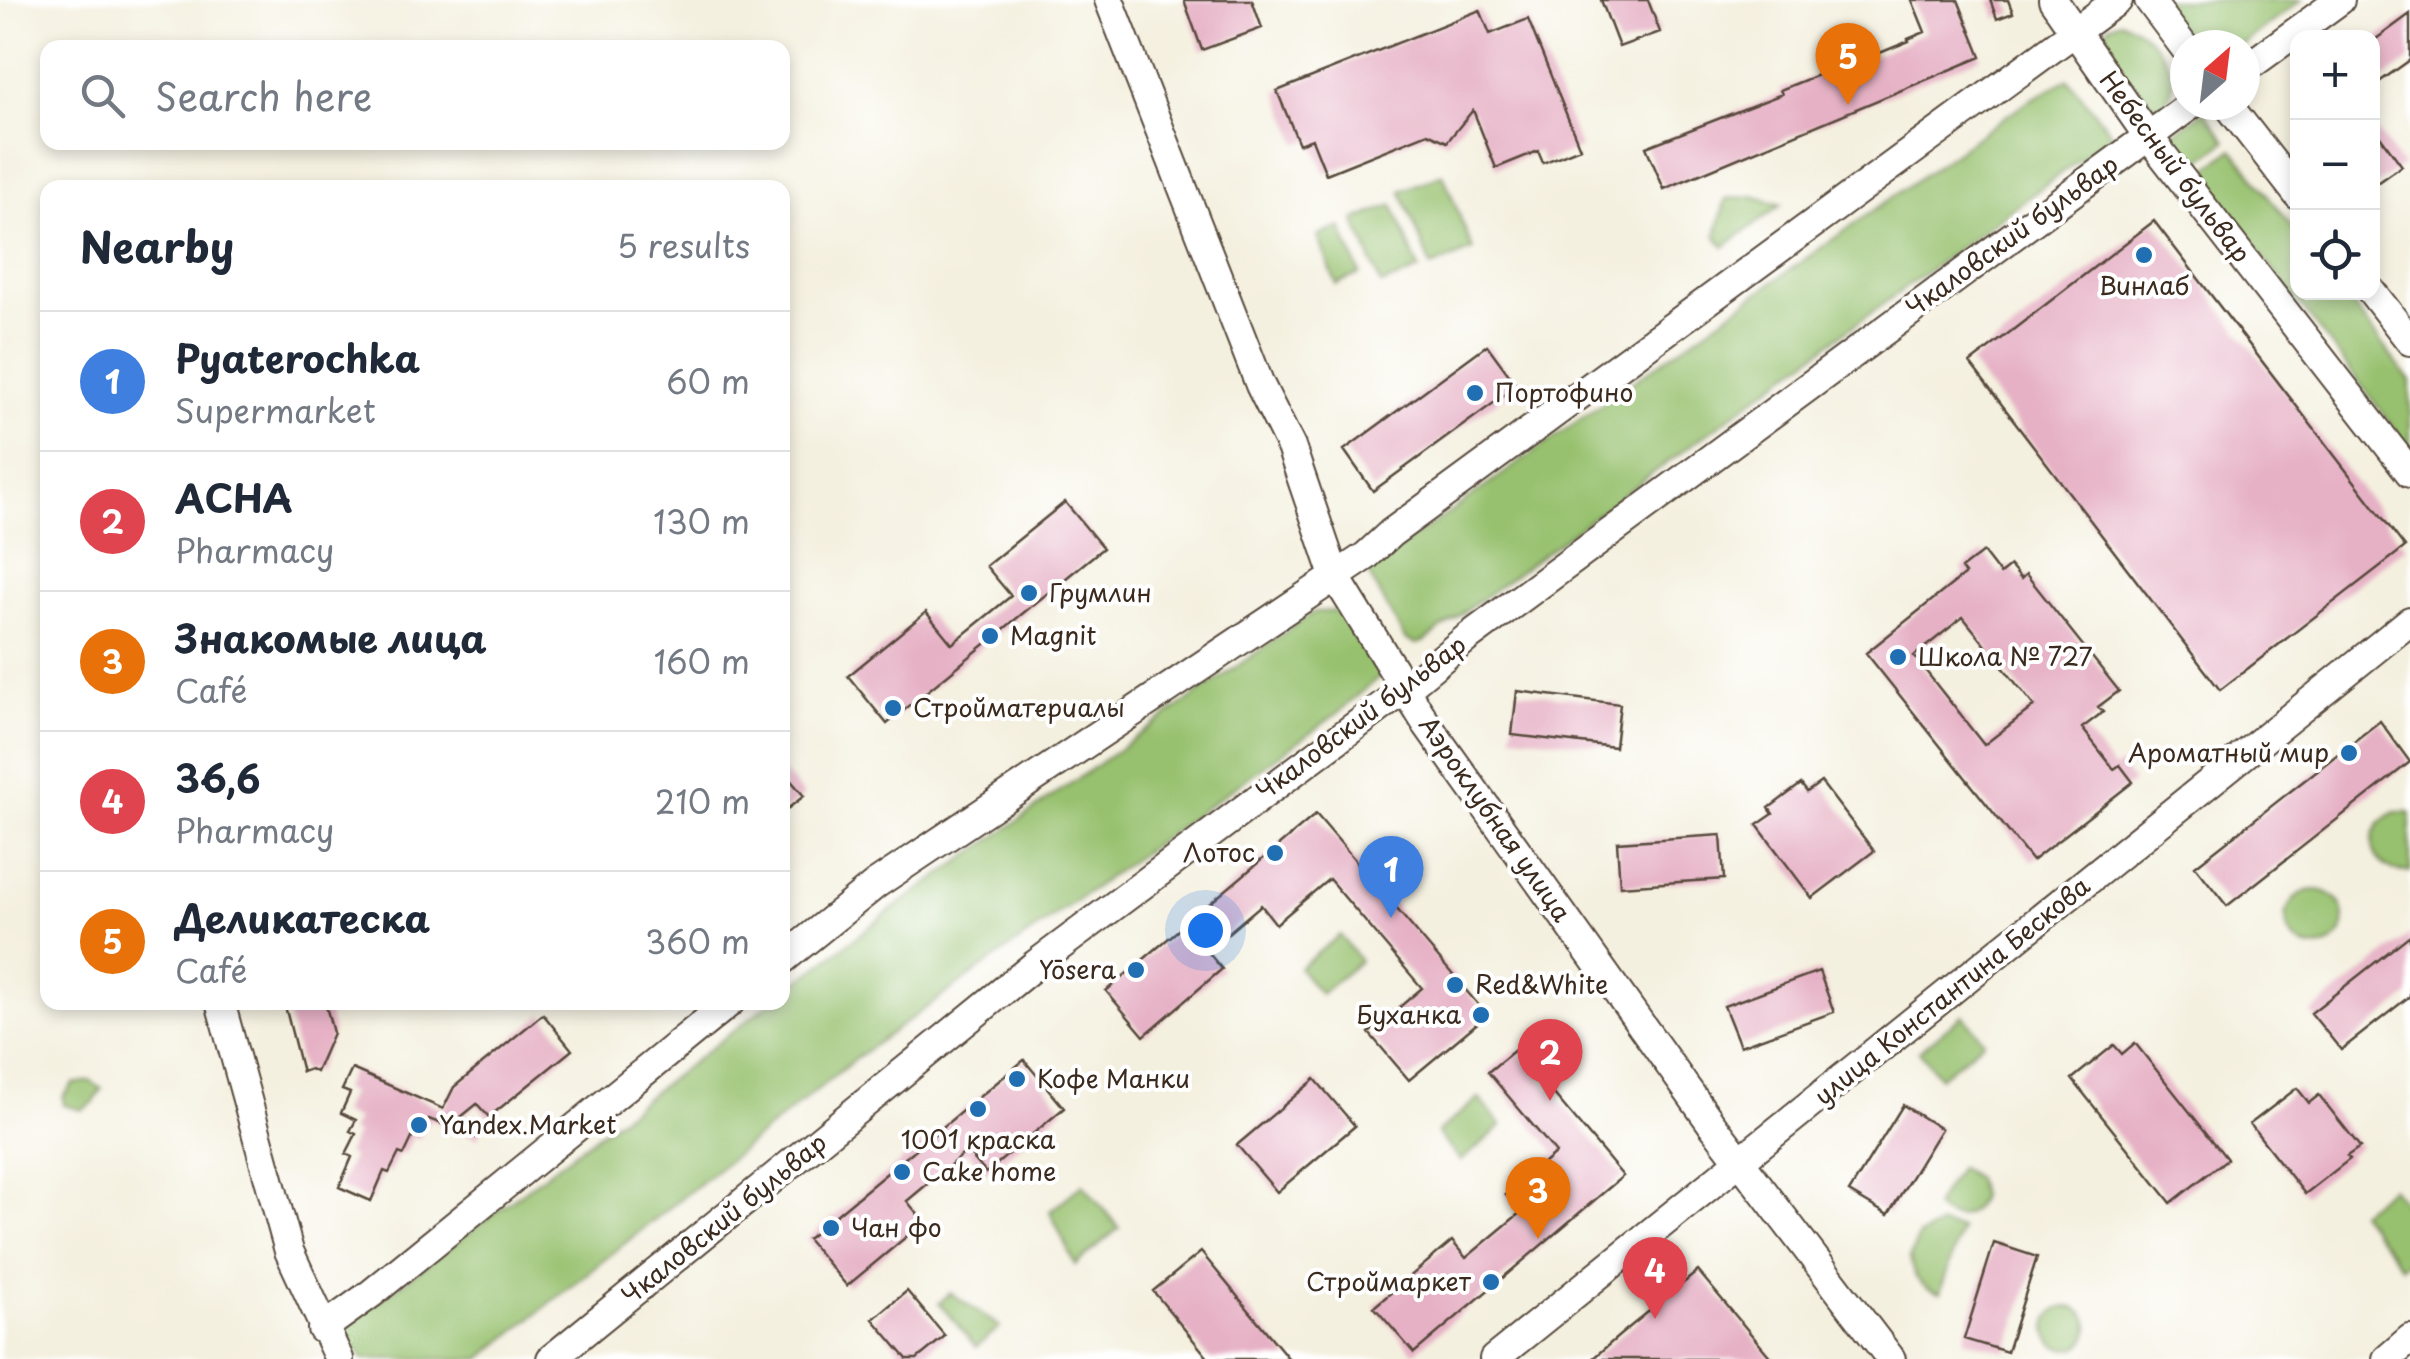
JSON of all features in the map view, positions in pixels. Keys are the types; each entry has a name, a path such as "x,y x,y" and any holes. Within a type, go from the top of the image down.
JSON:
{"street":[{"name":"Аэроклубная улица","path":"1109,0 1260,385 1291,448 1336,576 1405,689 1700,1107 1891,1359"},
{"name":"Небесный бульвар","path":"2053,0 2148,136 2410,473"},
{"path":"790,954 876,884 1336,576 2118,0"},
{"path":"2149,0 2172,30"},
{"path":"2260,57 2340,0"},
{"name":"Чкаловский бульвар","path":"551,1359 1036,964 1405,689 1467,638 2170,120"},
{"path":"2240,120 2290,185"},
{"path":"2378,300 2410,341"},
{"name":"улица Константина Бескова","path":"1494,1359 2410,621"},
{"path":"222,1010 289,1250 338,1359"},
{"path":"322,1329 372,1293 720,1010"},
{"path":"2387,1359 2410,1339"}],"green space":[{"path":"2159,0 2302,0 2260,31 2181,30"},
{"path":"2120,21 2131,25 2164,57 2170,70 2170,92 2159,106 2138,100 2101,51 2108,26"},
{"path":"2068,79 2113,135 1423,642 1416,644 1405,639 1367,571 2023,104"},
{"path":"2192,120 2211,120 2226,141 2193,166 2171,136"},
{"path":"2233,149 2290,225 2290,292 2200,174"},
{"path":"1443,174 1473,250 1431,267 1401,191"},
{"path":"1753,196 1781,205 1724,247 1716,235 1726,199"},
{"path":"1393,205 1419,270 1381,285 1355,220"},
{"path":"1341,227 1360,274 1336,284 1318,236"},
{"path":"2296,300 2348,300 2410,381 2410,449"},
{"path":"1336,611 1382,675 1335,715 859,1056 480,1359 363,1359 343,1329 761,1010 790,1010 790,988 897,906 1314,612"},
{"path":"2395,812 2410,812 2410,872 2385,866 2374,850 2376,829"},
{"path":"2315,890 2335,899 2344,919 2335,939 2315,948 2295,939 2286,919 2295,899"},
{"path":"1340,935 1360,961 1320,994 1299,968"},
{"path":"1963,1015 1984,1041 1940,1077 1919,1051"},
{"path":"90,1081 102,1089 94,1102 82,1110 64,1105 63,1097 73,1084"},
{"path":"1479,1098 1502,1126 1461,1161 1437,1133"},
{"path":"1959,1167 1976,1178 1980,1196 1972,1210 1954,1217 1934,1207"},
{"path":"1083,1184 1119,1228 1075,1265 1050,1211"},
{"path":"2391,1187 2410,1211 2410,1259 2401,1266 2359,1212"},
{"path":"1940,1225 1961,1229 1940,1293 1918,1280 1910,1257 1919,1236"},
{"path":"951,1293 1000,1327 976,1347 939,1303"},
{"path":"2068,1307 2083,1313 2089,1328 2083,1343 2068,1349 2053,1343 2047,1328 2053,1313"}],"building":[{"path":"1184,0 1252,0 1262,28 1202,50"},
{"path":"1601,0 1648,0 1660,32 1619,47"},
{"path":"1912,0 1958,0 1981,57 1664,189 1646,147 1909,41 1925,32"},
{"path":"1990,0 2008,0 2013,13 1997,19"},
{"path":"1480,10 1490,34 1528,19 1580,148 1543,163 1538,151 1496,168 1473,110 1447,142 1428,133 1326,174 1312,139 1299,144 1277,91"},
{"path":"2410,14 2410,60 2380,81 2380,36"},
{"path":"2380,136 2402,166 2380,181"},
{"path":"2154,221 2405,547 2220,690 1970,363"},
{"path":"1487,345 1517,386 1373,491 1344,450"},
{"path":"1065,502 1103,548 887,724 848,676 926,612 952,644 1011,596 986,566"},
{"path":"1983,552 2000,574 2010,566 2021,579 2026,574 2119,691 2098,707 2103,712 2082,728 2114,769 2120,765 2133,782 2032,861 1866,653 1965,574 1961,569","holes":["1963,617 2034,706 1984,745 1914,656"]},
{"path":"1517,691 1620,704 1615,747 1512,735"},
{"path":"2380,721 2410,762 2227,906 2195,866"},
{"path":"790,779 804,796 790,807"},
{"path":"1821,782 1874,851 1812,898 1757,825 1773,814 1769,808 1801,784 1807,792"},
{"path":"1316,814 1487,1015 1409,1080 1369,1033 1422,988 1329,879 1276,924 1261,905 1207,951 1222,969 1144,1036 1106,991"},
{"path":"1721,835 1724,879 1620,886 1617,842"},
{"path":"2410,935 2410,996 2341,1050 2311,1013"},
{"path":"1819,971 1834,1012 1740,1046 1724,1006"},
{"path":"286,1010 327,1010 333,1033 316,1072 302,1072"},
{"path":"543,1014 572,1050 489,1117 477,1104 461,1117 482,1126 478,1138 429,1119 419,1139 413,1136 404,1155 399,1153 389,1173 384,1171 371,1201 339,1187 352,1157 346,1154 356,1134 350,1131 356,1120 341,1113 350,1093 342,1090 352,1069 443,1109 454,1087"},
{"path":"2135,1043 2227,1159 2171,1203 2072,1079 2114,1045 2122,1054"},
{"path":"1516,1049 1623,1176 1414,1353 1374,1307 1452,1241 1466,1258 1521,1212 1506,1195 1556,1153 1488,1072"},
{"path":"1024,1060 1064,1108 986,1173 967,1151 907,1201 924,1222 847,1286 807,1239"},
{"path":"1315,1079 1355,1126 1277,1192 1237,1145"},
{"path":"2297,1088 2309,1103 2319,1095 2360,1147 2305,1194 2250,1124"},
{"path":"1903,1105 1941,1129 1888,1215 1849,1192"},
{"path":"1994,1243 2037,1257 2007,1352 1964,1339"},
{"path":"1201,1252 1289,1359 1209,1359 1153,1291"},
{"path":"1698,1271 1772,1359 1592,1359 1620,1335"},
{"path":"907,1291 945,1336 917,1359 907,1359 873,1319"}],"place":[{"name":"Деликатеска","path":"1848,105"},
{"name":"Винлаб","path":"2144,255"},
{"name":"Портофино","path":"1475,393"},
{"name":"Грумлин","path":"1029,593"},
{"name":"Magnit","path":"990,636"},
{"name":"Школа № 727","path":"1898,657"},
{"name":"Стройматериалы","path":"893,708"},
{"name":"Ароматный мир","path":"2349,753"},
{"name":"Лотос","path":"1275,853"},
{"name":"Pyaterochka","path":"1391,918"},
{"name":"Yōsera","path":"1136,970"},
{"name":"Red&White","path":"1455,985"},
{"name":"Буханка","path":"1481,1015"},
{"name":"Кофе Манки","path":"1017,1079"},
{"name":"АСНА","path":"1550,1101"},
{"name":"1001 краска","path":"978,1109"},
{"name":"Yandex.Market","path":"419,1125"},
{"name":"Cake home","path":"902,1172"},
{"name":"Чан фо","path":"831,1228"},
{"name":"Знакомые лица","path":"1538,1239"},
{"name":"Строймаркет","path":"1491,1282"},
{"name":"36,6","path":"1655,1319"}]}
